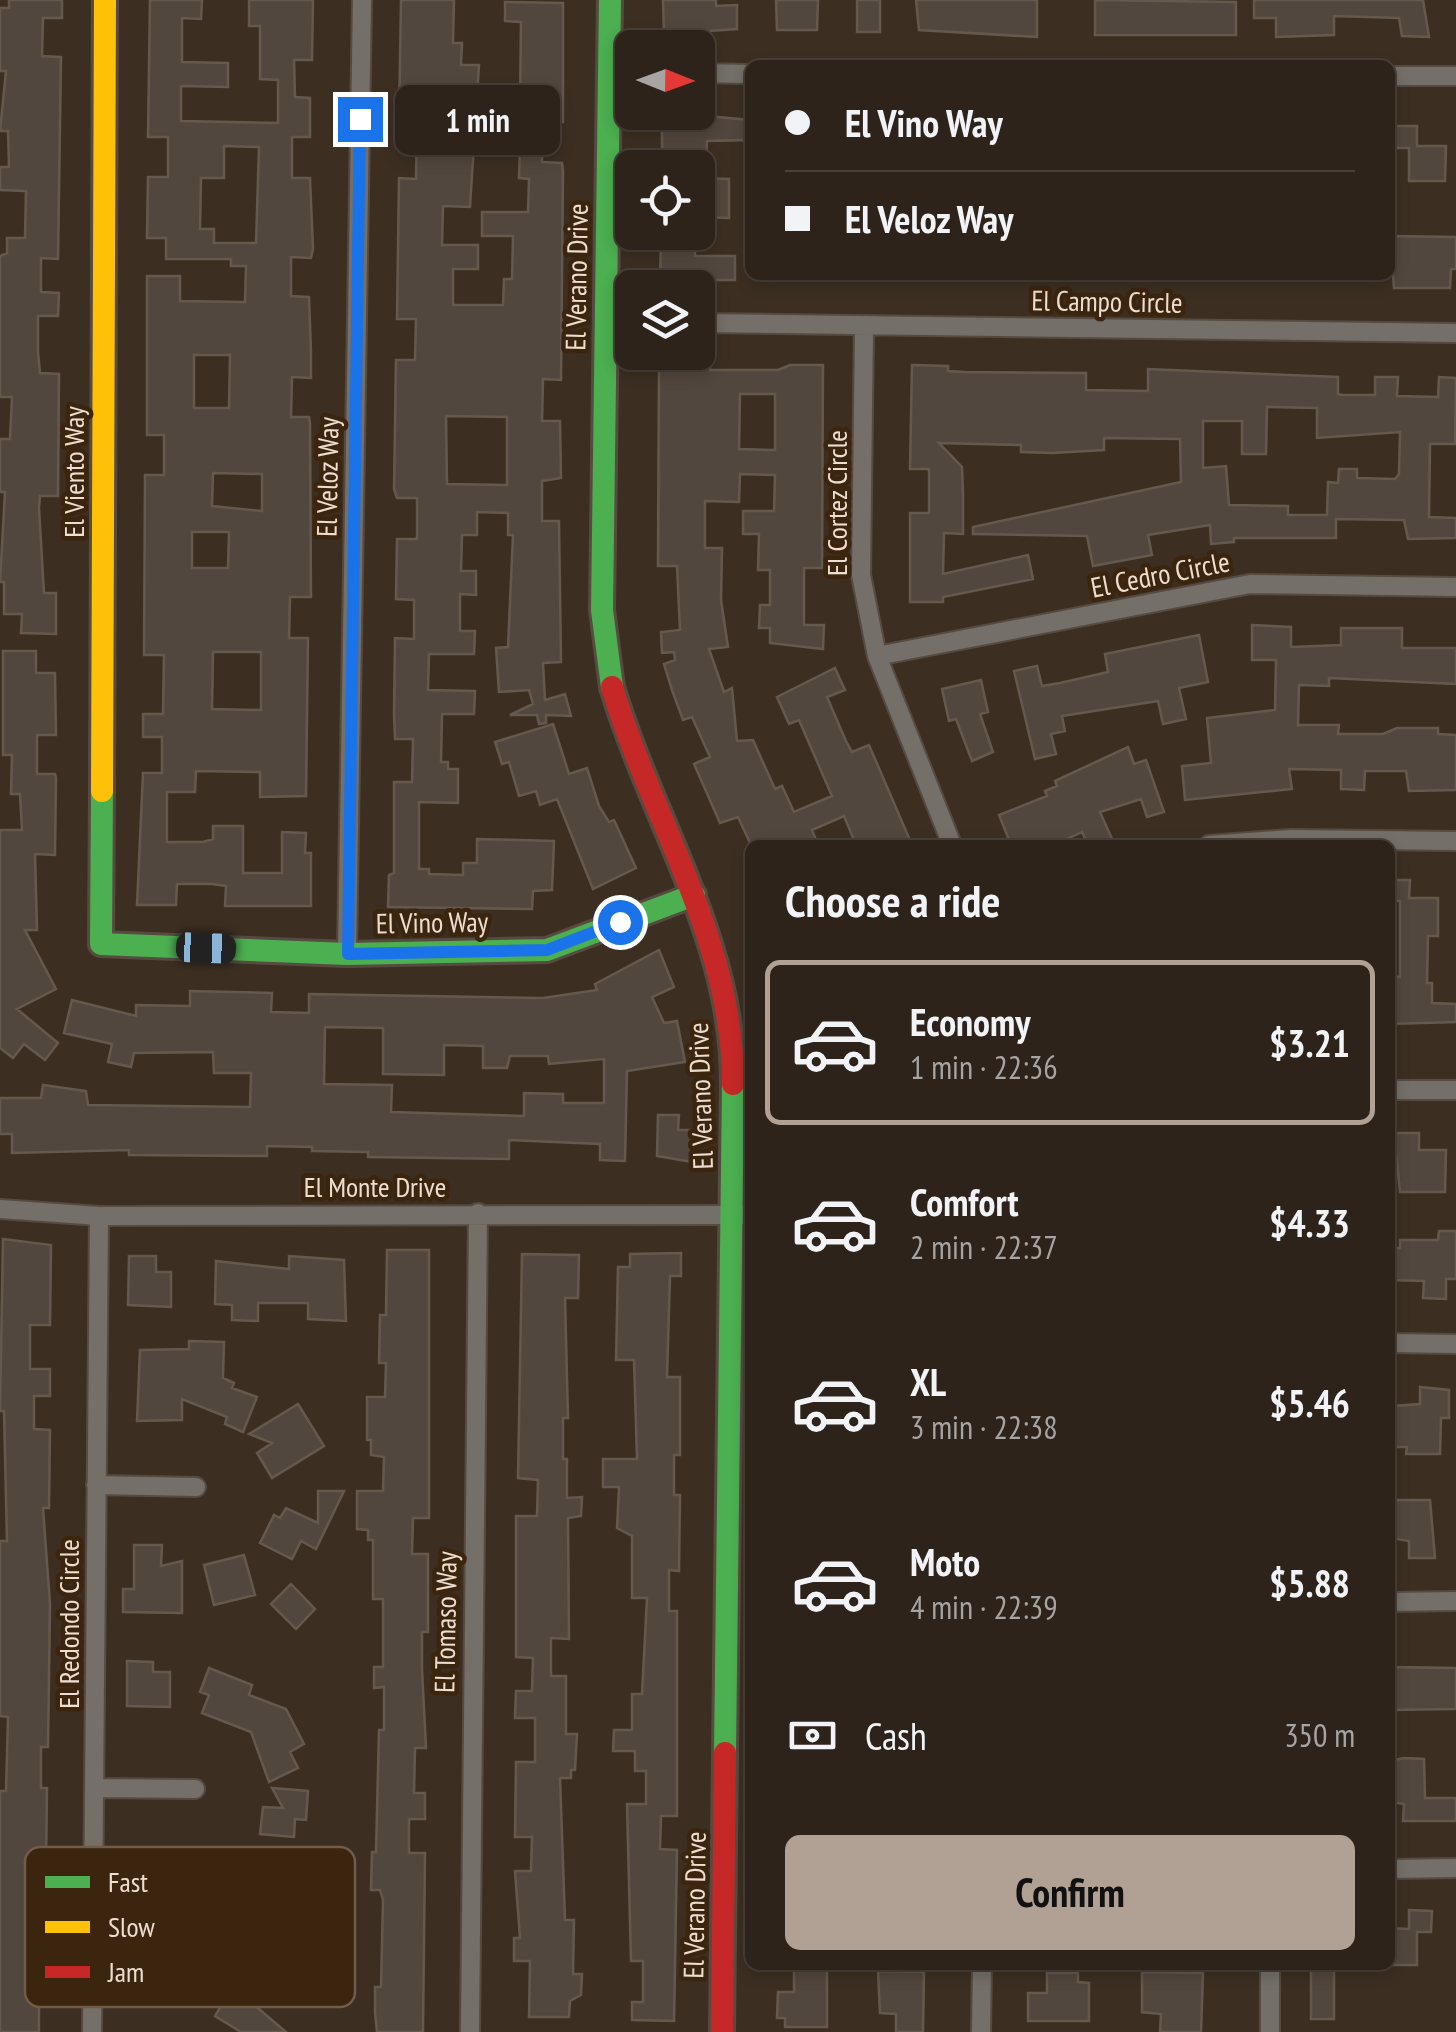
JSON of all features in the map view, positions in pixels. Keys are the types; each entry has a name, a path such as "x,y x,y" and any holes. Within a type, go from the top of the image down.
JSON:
{"street":[{"name":"El Viento Way","path":"100,944 105,0"},
{"name":"El Veloz Way","path":"348,954 362,0"},
{"name":"El Verano Drive","path":"610,0 615,33"},
{"path":"715,74 745,74"},
{"path":"1395,76 1456,76"},
{"name":"El Verano Drive","path":"617,130 604,322 602,610 612,686 630,750 694,894 721,971 734,1050 741,1215 722,2032"},
{"path":"604,322 615,322"},
{"name":"El Campo Circle","path":"715,323 1456,333"},
{"name":"El Cortez Circle","path":"864,326 861,575 878,656 950,840"},
{"name":"El Cedro Circle","path":"878,656 1250,584 1456,587"},
{"path":"1277,840 1374,840"},
{"path":"1395,840 1456,841"},
{"name":"El Vino Way","path":"100,944 348,954 547,950 694,894"},
{"path":"1395,1090 1456,1090"},
{"name":"El Monte Drive","path":"0,1209 99,1216 741,1215"},
{"name":"El Tomaso Way","path":"470,2032 478,1214"},
{"name":"El Redondo Circle","path":"94,1847 99,1216"},
{"path":"1395,1343 1456,1344"},
{"path":"96,1485 196,1486"},
{"path":"1395,1602 1456,1601"},
{"path":"95,1788 196,1788"},
{"path":"1395,1869 1456,1868"},
{"path":"981,2032 982,1970"},
{"path":"1270,1970 1270,2032"},
{"name":"El Redondo Circle","path":"92,2007 92,2032"}],"building":[{"path":"9,0 62,0 62,18 43,18 42,56 61,57 58,259 41,258 41,292 59,293 58,316 38,316 40,373 59,374 58,496 40,496 39,508 44,593 56,593 56,634 21,633 22,614 4,614 4,582 0,582 5,492 0,492 0,439 10,439 12,397 0,397 0,256 7,253 7,238 25,238 26,191 0,190 0,167 9,167 8,131 0,131 6,71 0,71 0,8 9,8"},
{"path":"150,0 202,0 201,19 182,18 182,62 228,63 228,87 181,86 181,121 278,123 278,80 260,79 260,26 249,26 249,0 313,0 312,60 294,60 295,97 310,98 310,137 292,137 292,178 310,178 313,249 311,258 291,257 291,296 309,297 311,353 311,378 292,377 291,417 309,417 310,423 311,597 290,597 289,638 308,638 306,796 260,797 260,772 196,771 195,792 167,792 167,842 203,842 213,839 213,826 243,826 243,873 282,873 282,832 306,833 305,853 311,853 311,906 225,906 226,886 212,884 177,884 176,905 137,905 143,773 162,773 162,737 143,737 143,714 163,714 164,655 144,655 145,475 164,475 164,435 147,435 147,276 180,276 180,301 245,302 246,266 231,266 231,259 166,259 166,238 147,238 148,177 168,177 168,137 148,137","holes":["224,146 259,147 256,243 214,243 214,229 200,229 201,178 224,178","194,355 230,355 229,408 194,408","213,473 262,474 262,511 212,506","192,532 229,532 228,568 192,568","213,652 261,652 261,710 212,709"]},
{"path":"401,0 454,0 453,43 462,43 461,65 479,65 470,207 443,206 442,245 478,245 478,269 453,269 453,305 503,305 504,279 512,279 513,236 482,236 482,212 528,212 529,179 519,178 520,143 509,143 510,103 520,103 521,22 505,21 505,2 563,3 563,122 543,122 542,162 562,163 563,171 561,380 543,379 542,421 560,421 561,478 542,481 542,521 559,521 561,662 543,663 545,700 565,694 571,716 546,715 546,723 539,724 537,715 510,715 533,704 529,690 499,692 496,648 508,647 513,535 508,535 508,513 477,512 477,535 462,535 461,571 476,571 476,595 460,594 460,631 475,631 474,654 429,654 428,690 475,691 474,714 442,714 441,762 448,762 448,769 458,769 458,803 419,802 419,869 429,869 429,874 463,875 463,863 477,863 477,839 554,841 552,890 533,891 532,909 388,907 389,875 394,873 394,782 412,782 413,739 395,739 395,638 414,639 414,600 396,599 397,539 417,539 417,498 397,498 394,489 396,360 415,360 416,319 397,319 399,178 416,179 417,121 399,121","holes":["446,416 507,417 507,485 447,484"]},
{"path":"663,0 716,0 716,6 737,5 737,29 664,30"},
{"path":"776,0 818,0 817,30 777,30"},
{"path":"857,0 880,0 880,32 857,32"},
{"path":"916,0 1037,0 1037,37 919,30"},
{"path":"1095,0 1236,2 1236,35 1095,35"},
{"path":"1254,0 1423,0 1429,37 1402,36 1399,18 1334,16 1334,35 1276,37 1276,18 1254,18"},
{"path":"715,117 745,120 745,140 707,141 707,150 662,150 662,130 715,130"},
{"path":"1395,126 1417,126 1417,146 1446,146 1445,181 1409,181 1409,148 1395,148"},
{"path":"715,179 729,179 729,218 715,218"},
{"path":"1395,236 1456,237 1456,269 1451,269 1450,288 1394,288"},
{"path":"661,250 695,250 695,256 735,256 735,280 715,280 715,270 660,270"},
{"path":"790,365 823,365 822,568 804,568 804,625 824,625 823,649 770,643 770,628 759,628 760,605 770,605 770,570 758,570 759,534 743,534 743,511 774,511 775,475 740,474 739,502 705,501 705,548 722,548 721,600 728,647 709,649 724,692 732,688 737,741 753,740 775,789 782,786 794,812 832,796 799,720 789,724 777,697 835,668 845,690 827,697 846,741 852,752 869,745 910,840 854,840 844,816 812,830 816,840 749,840 738,817 720,823 694,764 710,757 692,717 683,720 664,664 675,660 674,652 662,653 661,632 680,630 677,566 658,566 659,370 778,370","holes":["740,394 775,394 775,450 739,449"]},
{"path":"912,365 948,366 948,371 965,372 1086,373 1086,390 1148,391 1148,369 1338,377 1338,394 1342,395 1375,395 1375,377 1398,377 1397,396 1438,397 1439,377 1456,378 1455,444 1430,444 1429,517 1456,518 1456,538 1408,539 1404,520 1336,519 1336,538 1234,538 1234,542 1211,544 1210,525 1148,535 1152,555 1093,566 1087,536 973,534 973,527 1181,482 1180,439 1104,438 1104,450 1052,453 1021,452 1021,445 939,443 962,467 963,494 963,534 944,533 943,574 1028,555 1033,579 943,597 943,602 910,602 910,513 929,513 929,469 910,469","holes":["1267,407 1317,408 1317,438 1400,432 1399,474 1395,479 1357,478 1357,469 1339,469 1338,483 1328,482 1327,515 1288,515 1288,506 1229,505 1226,466 1203,468 1203,421 1242,421 1242,454 1266,454"]},
{"path":"1252,625 1291,627 1291,647 1341,645 1341,628 1402,628 1402,648 1456,648 1456,684 1329,678 1329,686 1299,685 1298,725 1339,725 1338,734 1438,728 1438,734 1456,735 1456,790 1409,791 1406,771 1365,771 1364,790 1341,789 1341,770 1289,769 1292,789 1185,800 1182,766 1211,763 1207,718 1275,710 1276,660 1252,660"},
{"path":"1199,635 1208,682 1179,688 1186,719 1163,724 1158,701 1062,716 1065,731 1051,734 1056,754 1035,759 1014,671 1037,666 1042,686 1060,683 1108,672 1105,654"},
{"path":"3,651 36,651 36,673 55,673 56,735 37,735 37,774 55,774 56,778 55,855 35,854 37,930 25,930 56,989 17,1009 58,1043 45,1060 24,1044 13,1058 0,1048 0,830 22,830 20,794 11,794 12,755 3,755"},
{"path":"981,680 988,712 980,714 993,752 972,761 956,719 949,721 942,689"},
{"path":"553,724 569,774 587,768 599,806 609,822 614,820 636,868 593,889 557,799 540,805 536,791 519,796 509,762 502,764 495,742"},
{"path":"1128,747 1134,764 1146,760 1164,812 1147,817 1141,799 1100,812 1110,840 1086,840 1082,832 1065,840 1009,840 999,815 1047,796 1045,791 1057,786 1055,781"},
{"path":"1395,880 1410,880 1409,898 1438,898 1438,936 1428,936 1427,983 1432,983 1432,1003 1456,1004 1456,1022 1395,1024 1395,976 1400,977 1400,901 1395,900"},
{"path":"659,950 674,987 652,997 664,1023 677,1021 685,1062 627,1071 625,1161 600,1160 600,1144 509,1140 509,1159 368,1157 368,1152 267,1146 267,1156 129,1155 129,1150 12,1153 12,1134 0,1134 0,1098 41,1098 43,1085 86,1091 88,1105 250,1107 251,1073 214,1073 213,1052 134,1053 131,1067 108,1062 112,1044 64,1033 72,1000 136,1016 136,1005 190,1006 190,991 272,993 271,1012 309,1013 309,994 543,998 597,990 595,984","holes":["325,1027 383,1028 383,1074 444,1075 444,1045 483,1046 483,1068 507,1068 510,1056 548,1056 549,1064 604,1059 604,1103 563,1103 563,1094 524,1093 524,1116 391,1112 392,1085 324,1084"]},
{"path":"658,1115 679,1115 678,1130 693,1130 692,1162 657,1156"},
{"path":"1395,1133 1419,1133 1419,1150 1446,1150 1445,1192 1400,1192"},
{"path":"1439,1231 1456,1231 1456,1279 1446,1279 1446,1299 1423,1298 1424,1281 1395,1280 1395,1248 1400,1248 1400,1240 1438,1240"},
{"path":"3,1239 51,1245 50,1325 30,1325 30,1369 50,1369 50,1396 34,1396 34,1429 50,1430 49,1508 43,1508 50,1604 48,1747 41,1747 41,1788 47,1788 46,1847 25,1847 25,2007 39,2007 39,2032 0,2032 0,1791 6,1791 8,1717 0,1716 0,1541 7,1541 4,1411 0,1411"},
{"path":"387,1250 429,1250 429,1518 413,1518 412,1554 428,1554 428,1632 422,1632 426,1748 415,1748 414,1793 425,1793 425,1819 409,1819 409,1853 425,1853 423,2032 377,2032 375,2013 375,1987 381,1987 383,1900 380,1890 371,1890 372,1852 376,1852 384,1687 374,1688 374,1667 383,1667 383,1599 373,1599 373,1540 368,1540 368,1530 357,1529 357,1491 383,1491 384,1457 371,1455 371,1440 367,1440 367,1397 385,1397 386,1363 379,1363 380,1315 386,1315"},
{"path":"681,1253 681,1276 670,1276 667,1377 680,1377 680,1455 674,1455 674,1495 680,1495 679,1571 669,1570 669,1611 677,1611 677,1816 661,1816 660,1849 677,1850 674,2021 632,2020 632,2002 643,2002 643,1961 631,1961 627,1804 646,1804 646,1771 635,1771 635,1751 613,1751 614,1730 632,1730 632,1694 642,1694 647,1598 632,1598 632,1536 617,1528 619,1487 603,1487 603,1459 637,1459 634,1360 616,1360 618,1267 630,1267 630,1254"},
{"path":"522,1254 579,1255 578,1298 565,1298 568,1418 563,1418 563,1459 567,1459 567,1498 582,1497 581,1516 568,1518 569,1639 551,1638 551,1676 566,1676 566,1734 577,1734 575,1770 571,1770 571,1778 560,1778 565,1920 574,1920 573,1974 582,1974 581,1995 570,2001 569,2017 529,2017 530,1961 514,1961 514,1938 520,1938 515,1871 531,1871 532,1837 515,1837 516,1762 535,1762 535,1718 515,1718 516,1691 532,1691 533,1658 516,1657 516,1516 537,1516 538,1480 518,1478"},
{"path":"129,1256 156,1256 156,1272 171,1272 171,1307 128,1305"},
{"path":"289,1256 344,1260 346,1321 308,1319 308,1303 258,1303 258,1321 232,1320 232,1305 215,1304 216,1261 289,1269"},
{"path":"189,1341 224,1342 223,1378 234,1383 232,1388 257,1397 243,1432 225,1424 227,1417 182,1399 182,1420 137,1421 140,1350 189,1349"},
{"path":"1420,1387 1449,1390 1449,1418 1441,1418 1440,1454 1406,1454 1407,1447 1395,1447 1395,1406 1420,1404"},
{"path":"298,1404 324,1446 272,1478 257,1453 272,1443 249,1434"},
{"path":"318,1491 344,1491 316,1549 301,1541 292,1559 260,1543 274,1515 280,1518 286,1508 318,1523"},
{"path":"1395,1500 1430,1500 1435,1558 1409,1558 1409,1541 1395,1539"},
{"path":"134,1545 162,1545 161,1566 182,1561 182,1613 123,1612 123,1589 134,1589"},
{"path":"244,1555 255,1595 214,1605 204,1565"},
{"path":"291,1584 315,1609 296,1629 271,1604"},
{"path":"127,1661 153,1662 153,1672 170,1672 170,1707 127,1706"},
{"path":"1395,1667 1456,1668 1456,1709 1395,1710"},
{"path":"209,1668 252,1685 249,1695 286,1709 304,1744 290,1752 298,1768 269,1782 251,1732 202,1713 209,1695 200,1692"},
{"path":"1424,1759 1425,1798 1456,1798 1456,1821 1403,1821 1404,1804 1395,1803 1395,1760"},
{"path":"272,1788 308,1791 306,1820 295,1819 294,1837 260,1834 263,1807 283,1808"},
{"path":"1409,1910 1432,1911 1431,1932 1417,1932 1417,1965 1395,1965 1395,1928 1409,1929"},
{"path":"794,1970 827,1970 827,2027 785,2027 785,2018 777,2018 778,1992 794,1992"},
{"path":"1311,1970 1334,1971 1334,2019 1311,2019"},
{"path":"878,1971 924,1972 923,2032 896,2032 896,2014 880,2013"},
{"path":"1142,1972 1203,1973 1201,2032 1160,2032 1161,2014 1142,2012"},
{"path":"1047,1973 1078,1973 1078,1982 1089,1983 1089,2021 1028,2021 1028,1993 1047,1993"},
{"path":"220,2007 257,2007 286,2032 241,2032 215,2016"}],"traffic: fast":[{"path":"610,0 602,610 612,687"},
{"path":"102,791 101,944 347,954 547,950 694,895"},
{"path":"725,1753 733,1084"}],"traffic: slow":[{"path":"102,791 105,0"}],"traffic: jam":[{"path":"612,687 706,931 730,1031 733,1084"},
{"path":"722,2032 725,1753"}],"route":[{"path":"360,119 348,954 547,950 620,922"}]}
